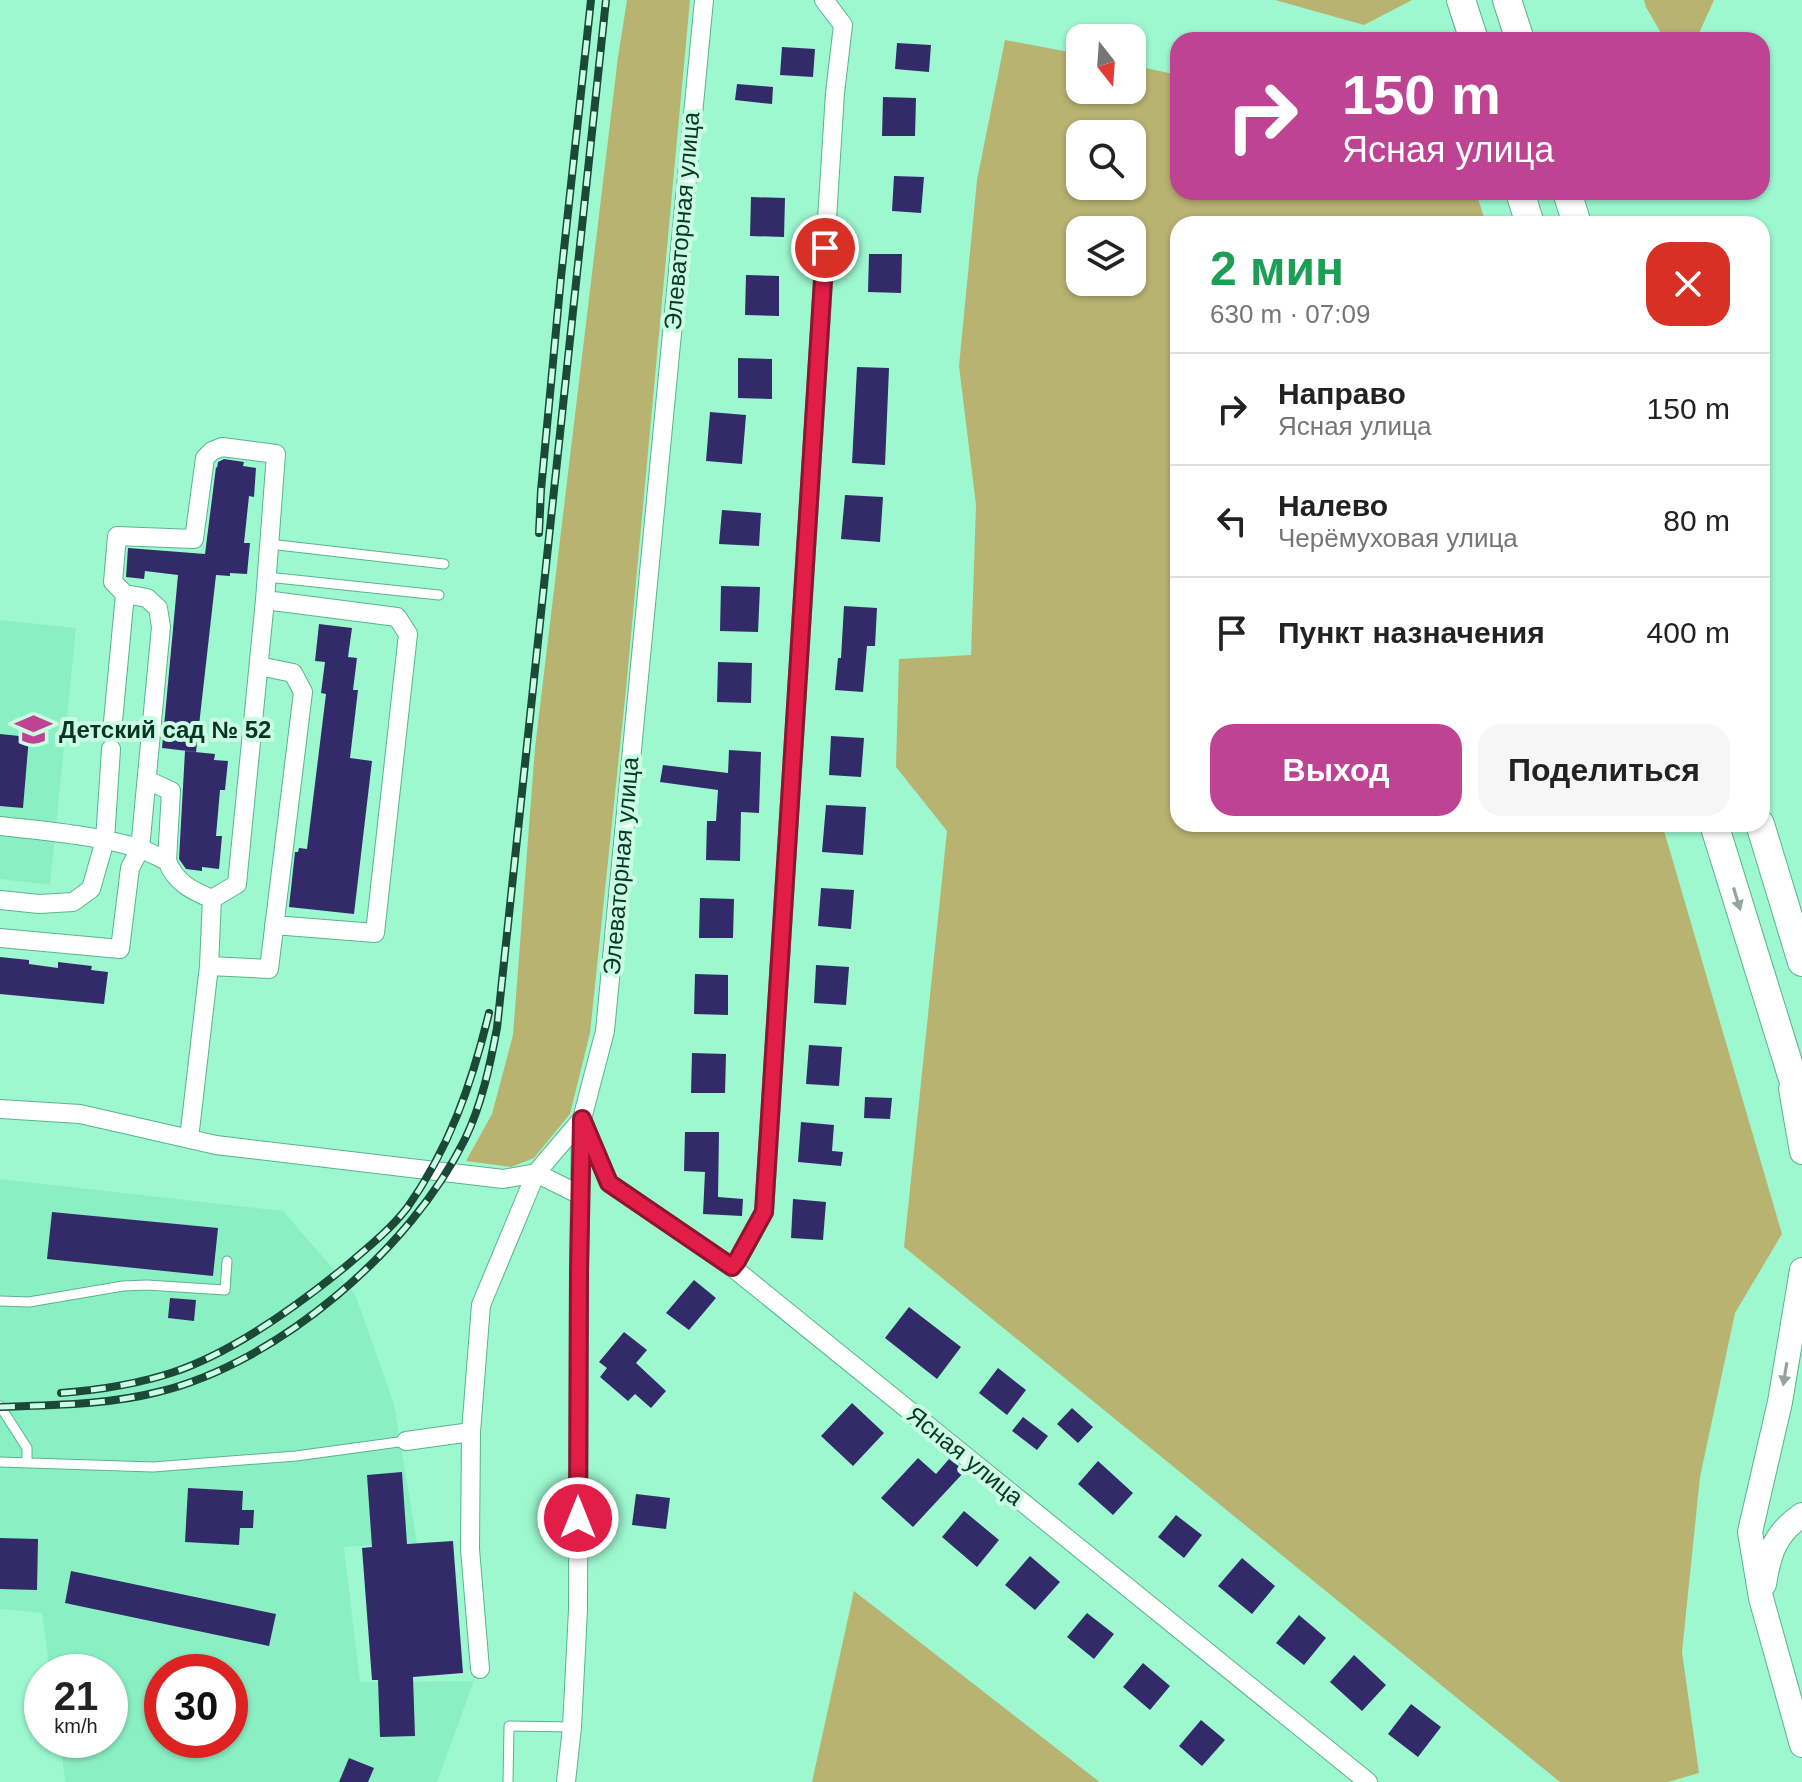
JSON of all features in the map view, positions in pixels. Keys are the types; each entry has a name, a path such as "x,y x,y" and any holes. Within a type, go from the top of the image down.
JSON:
{"main road":[{"path":"1461,0 1471,32"},
{"path":"1507,0 1517,32"},
{"path":"1716,832 1802,1108"},
{"path":"1762,832 1802,962"}],"street":[{"name":"Элеваторная улица","path":"480,1669 470,1549 471,1432 481,1305 536,1173 582,1119 605,1031 704,0"},
{"path":"732,1267 764,1212 835,93 843,25 824,0"},
{"path":"0,938 120,949 130,868 140,849 161,627 158,608 147,598 125,594 113,582 117,536 194,539 205,458 222,447 276,454 237,884 212,899"},
{"path":"0,900 39,904 73,902 91,889 105,840 125,594"},
{"path":"265,600 397,617 408,634 375,933 274,925"},
{"path":"209,966 269,969 303,692 293,673 259,666"},
{"path":"147,780 171,791 167,861 173,875 191,890 212,899"},
{"path":"0,826 105,840 140,849 167,861"},
{"path":"189,1139 209,966 212,899"},
{"path":"1784,1051 1802,1152"},
{"path":"0,1109 80,1114 216,1145 503,1179 536,1173 580,1195"},
{"path":"566,1782 578,1610 582,1119"},
{"name":"Ясная улица","path":"582,1119 609,1183 732,1267 1368,1782"},
{"path":"1802,1270 1780,1402 1750,1532 1761,1598 1802,1745"},
{"path":"406,1441 471,1432"},
{"path":"1761,1598 1767,1562 1778,1535 1802,1515"}],"lane":[{"path":"269,544 444,564"},
{"path":"267,577 439,595"},
{"path":"0,1301 29,1302 123,1286 225,1290 227,1261"},
{"path":"0,1406 27,1448 27,1463"},
{"path":"0,1462 153,1467 296,1456 406,1441"},
{"path":"508,1782 509,1726 572,1727"}],"shaded area":[{"path":"627,0 690,0 626,689 590,1033 570,1114 534,1158 511,1167 466,1161 492,1114 513,1035 535,748"},
{"path":"1275,0 1412,0 1364,25"},
{"path":"1644,0 1714,0 1700,32 1660,32"},
{"path":"1005,40 1066,51 1066,104 1146,104 1146,68 1170,73 1170,200 1478,200 1484,216 1170,216 1170,832 1664,832 1782,1234 1735,1313 1700,1477 1682,1652 1699,1773 1668,1782 1560,1782 904,1247 947,831 896,767 899,659 971,655 976,505 959,366 977,180"},
{"name":"Детский сад № 52","path":"0,620 76,628 50,885 0,879"},
{"path":"0,1179 283,1211 355,1294 394,1404 417,1543 344,1547 360,1682 474,1681 437,1782 65,1782 62,1758 128,1758 128,1654 48,1654 42,1613 0,1609"},
{"path":"854,1591 1097,1780 1099,1782 812,1782"}],"building":[{"path":"897,43 931,45 929,72 895,69"},
{"path":"782,47 815,49 813,77 780,75"},
{"path":"737,84 773,87 772,104 735,100"},
{"path":"883,97 916,98 915,136 882,136"},
{"path":"894,176 924,177 921,213 892,211"},
{"path":"751,197 785,198 784,237 750,236"},
{"path":"869,254 902,254 901,293 868,292"},
{"path":"746,275 779,276 779,316 745,315"},
{"path":"738,358 772,359 772,399 738,398"},
{"path":"857,367 889,368 885,465 852,463"},
{"path":"710,412 746,415 742,464 706,461"},
{"path":"224,459 244,462 243,466 256,468 254,497 249,496 244,543 250,543 247,574 216,575 196,752 162,748 178,575 145,571 144,579 126,577 128,548 205,554 216,467"},
{"path":"845,495 883,497 880,542 841,539"},
{"path":"722,510 761,513 759,546 719,544"},
{"path":"721,586 760,587 758,632 720,631"},
{"path":"844,606 877,608 875,646 867,646 863,692 835,690 838,658 841,658"},
{"path":"319,624 352,628 348,657 357,658 353,690 358,690 350,758 372,761 354,914 289,907 295,852 299,848 307,849 326,694 321,693 325,662 315,661"},
{"path":"718,662 752,663 751,703 717,702"},
{"path":"0,734 29,737 23,808 0,806"},
{"path":"831,736 864,738 861,777 829,775"},
{"path":"729,750 761,752 759,813 741,812 740,861 706,860 707,821 716,821 718,790 660,782 663,765 728,773"},
{"path":"185,751 215,754 214,760 228,761 225,790 220,790 216,836 222,836 219,869 186,869 179,859"},
{"path":"826,805 866,807 863,855 822,852"},
{"path":"821,888 854,890 851,929 818,926"},
{"path":"700,898 734,899 733,938 699,938"},
{"path":"0,957 29,960 29,964 58,968 58,962 92,966 91,970 108,972 104,1004 0,994"},
{"path":"816,965 849,967 846,1005 814,1003"},
{"path":"695,974 728,975 728,1015 694,1014"},
{"path":"809,1045 842,1047 839,1086 806,1084"},
{"path":"692,1053 726,1054 725,1093 691,1093"},
{"path":"865,1097 892,1098 890,1119 864,1118"},
{"path":"801,1122 834,1125 832,1151 843,1152 841,1166 798,1162"},
{"path":"685,1132 719,1132 718,1197 743,1199 742,1216 703,1214 705,1172 684,1171"},
{"path":"793,1199 826,1202 823,1240 791,1238"},
{"path":"52,1212 218,1228 213,1276 47,1259"},
{"path":"694,1280 716,1298 689,1330 666,1313"},
{"path":"170,1298 196,1300 194,1321 168,1318"},
{"path":"909,1307 961,1347 937,1379 885,1338"},
{"path":"624,1332 647,1350 636,1363 666,1391 651,1408 635,1394 628,1401 600,1377 607,1368 599,1362"},
{"path":"998,1368 1026,1390 1007,1415 979,1393"},
{"path":"852,1403 884,1433 853,1466 821,1436"},
{"path":"1072,1408 1093,1427 1078,1443 1057,1424"},
{"path":"1023,1417 1048,1436 1037,1450 1012,1431"},
{"path":"918,1458 936,1474 949,1459 965,1471 913,1527 881,1498"},
{"path":"1098,1461 1133,1493 1113,1515 1078,1484"},
{"path":"402,1472 407,1544 453,1541 463,1673 413,1677 415,1736 380,1737 378,1680 372,1680 362,1548 372,1547 367,1475"},
{"path":"188,1488 243,1491 242,1510 254,1510 253,1528 240,1528 239,1545 185,1542"},
{"path":"636,1494 670,1498 666,1529 632,1525"},
{"path":"964,1511 999,1540 977,1567 942,1537"},
{"path":"1176,1515 1202,1535 1184,1558 1158,1537"},
{"path":"0,1538 38,1539 37,1590 0,1589"},
{"path":"1030,1556 1060,1582 1035,1610 1005,1585"},
{"path":"1242,1558 1275,1586 1252,1614 1218,1586"},
{"path":"71,1571 276,1614 269,1646 65,1603"},
{"path":"1087,1613 1114,1634 1094,1659 1067,1637"},
{"path":"1299,1615 1326,1638 1304,1665 1276,1643"},
{"path":"1354,1655 1386,1685 1362,1711 1330,1682"},
{"path":"1143,1663 1170,1686 1150,1710 1123,1687"},
{"path":"1411,1704 1441,1727 1418,1757 1388,1734"},
{"path":"1201,1720 1225,1740 1202,1766 1179,1746"},
{"path":"349,1758 374,1768 368,1782 339,1782"}],"railway":[{"path":"539,533 561,277 591,0"},
{"path":"0,1407 79,1404 139,1396 203,1377 249,1356 294,1328 376,1260 411,1221 441,1180 471,1126 485,1084 497,1028 606,0"},
{"path":"61,1393 146,1380 219,1353 285,1312 378,1239 407,1208 447,1139 467,1090 489,1013"}],"place":[{"name":"Детский сад № 52","path":"33,730"}],"route":[{"path":"578,1518 582,1119 609,1183 732,1267 764,1212 825,248"}]}
